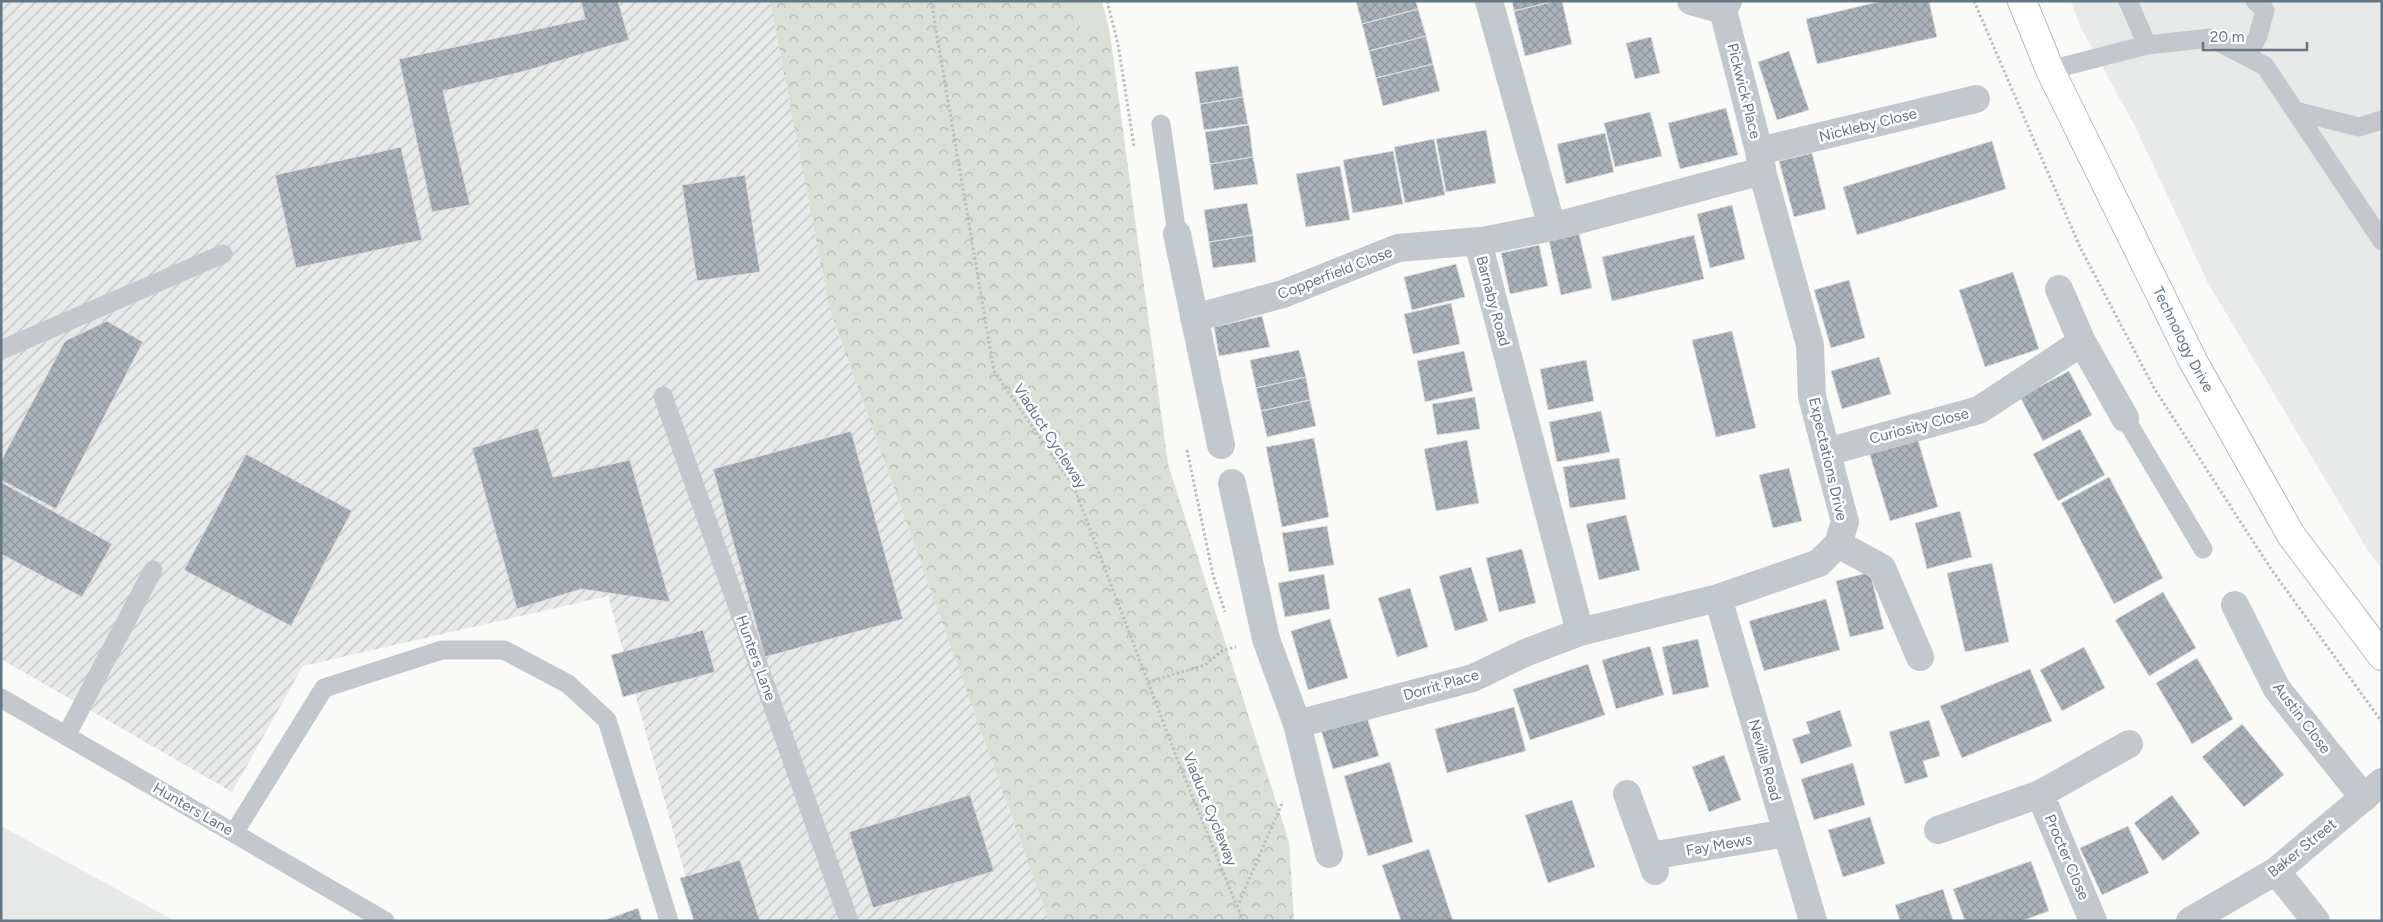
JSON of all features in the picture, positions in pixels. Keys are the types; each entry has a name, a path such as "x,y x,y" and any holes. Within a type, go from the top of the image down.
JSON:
{"street":[{"path":"1489,1 1552,227 1761,161"},
{"name":"Pickwick Place","path":"1691,1 1726,6 1761,161"},
{"name":"Technology Drive","path":"2022,1 2050,70 2193,361 2291,535 2382,656"},
{"name":"Nickleby Close","path":"1761,161 1976,99"},
{"name":"Expectations Drive","path":"1580,632 1718,598 1819,563 1838,544 1845,522 1812,397 1810,345 1761,161"},
{"name":"Barnaby Road","path":"1552,227 1479,241 1580,632"},
{"path":"1177,234 1221,445"},
{"name":"Copperfield Close","path":"1194,318 1283,294 1398,248 1479,241"},
{"path":"2059,289 2082,342 2125,418"},
{"name":"Curiosity Close","path":"1827,452 1979,410 2082,342"},
{"path":"1232,483 1266,640 1297,724 1329,854"},
{"path":"1838,544 1882,568 1920,657"},
{"name":"Neville Road","path":"1718,598 1813,921"},
{"name":"Austin Close","path":"2235,605 2277,689 2373,790"},
{"name":"Dorrit Place","path":"1297,724 1473,678 1526,653 1580,632"},
{"path":"1938,830 2040,794 2129,744"},
{"name":"Baker Street","path":"2190,921 2276,872 2373,790"},
{"name":"Fay Mews","path":"1627,794 1652,863 1787,833"},
{"name":"Procter Close","path":"2040,794 2093,921"},
{"path":"2276,872 2316,921"}],"lane":[{"path":"2128,1 2147,45"},
{"path":"2247,57 2258,36 2265,10 2255,1"},
{"path":"2050,70 2147,45 2211,38 2265,66 2382,241"},
{"path":"2295,111 2359,127 2382,120"},
{"path":"1161,124 1177,234"},
{"path":"1,350 223,254"},
{"name":"Hunters Lane","path":"662,396 848,921"},
{"path":"2125,418 2203,549"},
{"path":"66,736 153,570"},
{"path":"234,833 324,688 442,650 504,650 568,684 607,720 669,921"},
{"name":"Hunters Lane","path":"1,698 385,921"}],"path":[{"name":"Viaduct Cycleway","path":"931,1 994,371 1074,487 1148,682 1243,921"},
{"path":"1148,682 1205,665 1223,650 1266,640"},
{"path":"1237,907 1284,798"}],"shaded area":[{"path":"1,1 770,1 829,307 1049,921 698,921 608,596 303,666 232,792 1,659"},
{"path":"2071,1 2382,1 2382,569 2368,551 2208,283 2135,126 2080,26"},
{"path":"1,826 175,921 1,921"}],"green space":[{"path":"770,1 1076,1 1082,39 1110,34 1168,464 1289,842 1294,921 1049,921 829,307"},
{"path":"1076,1 1102,1 1110,34 1082,40"}],"building":[{"path":"581,1 618,1 629,40 525,71 443,91 470,205 432,212 399,59 585,19"},
{"path":"1356,1 1416,1 1418,9 1362,24"},
{"path":"1512,1 1555,1 1514,11"},
{"path":"1562,1 1572,44 1525,56 1514,11"},
{"path":"1882,1 1929,1 1937,37 1817,64 1806,19"},
{"path":"1418,9 1426,36 1369,51 1362,24"},
{"path":"1426,36 1433,64 1376,78 1369,51"},
{"path":"1651,37 1660,73 1635,79 1626,43"},
{"path":"1789,51 1809,110 1777,120 1758,62"},
{"path":"1433,64 1440,91 1383,106 1376,78"},
{"path":"1238,66 1243,97 1200,104 1195,72"},
{"path":"1243,97 1248,124 1204,130 1200,104"},
{"path":"1726,108 1738,155 1680,169 1668,123"},
{"path":"1650,112 1662,156 1615,167 1604,123"},
{"path":"1249,125 1253,157 1210,164 1205,132"},
{"path":"1486,130 1496,183 1446,192 1436,139"},
{"path":"1605,133 1614,172 1566,184 1557,144"},
{"path":"1434,139 1445,195 1405,203 1394,147"},
{"path":"1992,141 2006,189 1857,235 1843,187"},
{"path":"401,147 422,240 296,268 275,175"},
{"path":"1393,151 1403,204 1353,213 1343,160"},
{"path":"1812,153 1826,209 1794,217 1779,161"},
{"path":"1253,157 1258,184 1214,190 1210,164"},
{"path":"1340,166 1350,220 1306,227 1296,174"},
{"path":"745,175 760,272 697,281 682,185"},
{"path":"1247,203 1253,235 1209,242 1204,210"},
{"path":"1732,205 1745,259 1710,268 1697,214"},
{"path":"1579,234 1592,288 1561,295 1549,241"},
{"path":"1253,235 1256,262 1213,268 1209,242"},
{"path":"1694,235 1704,279 1612,301 1602,257"},
{"path":"1539,245 1548,286 1510,294 1501,253"},
{"path":"1456,264 1465,297 1412,310 1404,277"},
{"path":"2013,272 2039,349 1985,367 1959,290"},
{"path":"1849,280 1865,338 1831,348 1814,290"},
{"path":"1451,303 1460,344 1413,354 1404,314"},
{"path":"1262,316 1270,347 1219,356 1214,327"},
{"path":"107,321 143,342 56,509 1,480 1,461 65,341"},
{"path":"1732,331 1756,428 1716,437 1692,340"},
{"path":"1299,350 1306,377 1256,388 1250,360"},
{"path":"1464,351 1473,391 1425,402 1417,361"},
{"path":"1879,357 1891,394 1842,409 1831,371"},
{"path":"1586,360 1594,401 1548,410 1540,369"},
{"path":"2069,371 2092,415 2043,441 2020,397"},
{"path":"1306,377 1310,400 1261,411 1256,388"},
{"path":"1475,397 1480,429 1437,435 1432,404"},
{"path":"1310,400 1316,426 1267,437 1261,411"},
{"path":"1601,411 1610,452 1557,462 1549,422"},
{"path":"538,428 553,477 630,460 670,602 581,589 517,609 472,448"},
{"path":"2080,429 2105,475 2058,501 2033,454"},
{"path":"851,431 903,619 765,657 713,469"},
{"path":"1917,437 1938,507 1890,521 1869,452"},
{"path":"1314,438 1329,517 1282,527 1266,447"},
{"path":"1467,440 1479,503 1436,511 1424,449"},
{"path":"246,454 352,511 291,626 184,570"},
{"path":"1619,458 1626,499 1570,508 1563,467"},
{"path":"1789,468 1802,521 1773,528 1759,475"},
{"path":"2109,477 2163,578 2114,604 2061,503"},
{"path":"1,482 112,544 82,597 1,554"},
{"path":"1960,511 1972,557 1927,569 1915,523"},
{"path":"1626,515 1640,570 1599,580 1586,524"},
{"path":"1327,526 1334,565 1289,572 1282,533"},
{"path":"1522,549 1536,603 1499,612 1486,558"},
{"path":"1992,563 2009,642 1965,652 1947,573"},
{"path":"1471,567 1488,621 1455,631 1439,576"},
{"path":"1870,572 1884,629 1850,637 1836,581"},
{"path":"1324,574 1330,609 1285,617 1278,583"},
{"path":"1410,588 1428,647 1397,657 1378,598"},
{"path":"2163,592 2196,648 2149,676 2115,620"},
{"path":"1826,599 1840,650 1764,671 1749,621"},
{"path":"1330,619 1348,678 1308,690 1291,631"},
{"path":"703,630 715,672 623,697 611,655"},
{"path":"1698,639 1709,687 1673,695 1662,647"},
{"path":"1650,646 1664,695 1616,709 1602,660"},
{"path":"2084,647 2105,688 2062,711 2040,670"},
{"path":"2197,658 2233,719 2192,744 2156,683"},
{"path":"1588,664 1605,715 1530,740 1513,689"},
{"path":"2030,669 2052,721 1962,758 1940,706"},
{"path":"1514,707 1526,751 1447,773 1435,729"},
{"path":"1840,710 1852,746 1801,764 1792,739 1810,733 1806,722"},
{"path":"1367,717 1379,756 1333,769 1321,730"},
{"path":"1929,720 1940,756 1923,761 1928,777 1905,784 1889,732"},
{"path":"2242,724 2284,775 2244,807 2202,757"},
{"path":"1724,755 1741,800 1709,812 1692,767"},
{"path":"1390,762 1413,842 1368,856 1344,776"},
{"path":"1853,763 1865,805 1814,820 1801,779"},
{"path":"970,795 994,871 873,908 849,832"},
{"path":"2172,795 2200,833 2163,861 2134,823"},
{"path":"1572,800 1595,867 1548,883 1525,815"},
{"path":"1870,817 1885,864 1843,877 1828,830"},
{"path":"2128,826 2149,873 2102,895 2080,848"},
{"path":"1429,849 1453,921 1401,921 1382,865"},
{"path":"740,860 760,921 694,921 680,878"},
{"path":"2031,861 2049,911 2022,921 1965,921 1953,889"},
{"path":"1943,889 1953,921 1900,921 1895,905"},
{"path":"638,908 642,921 603,921"}]}
